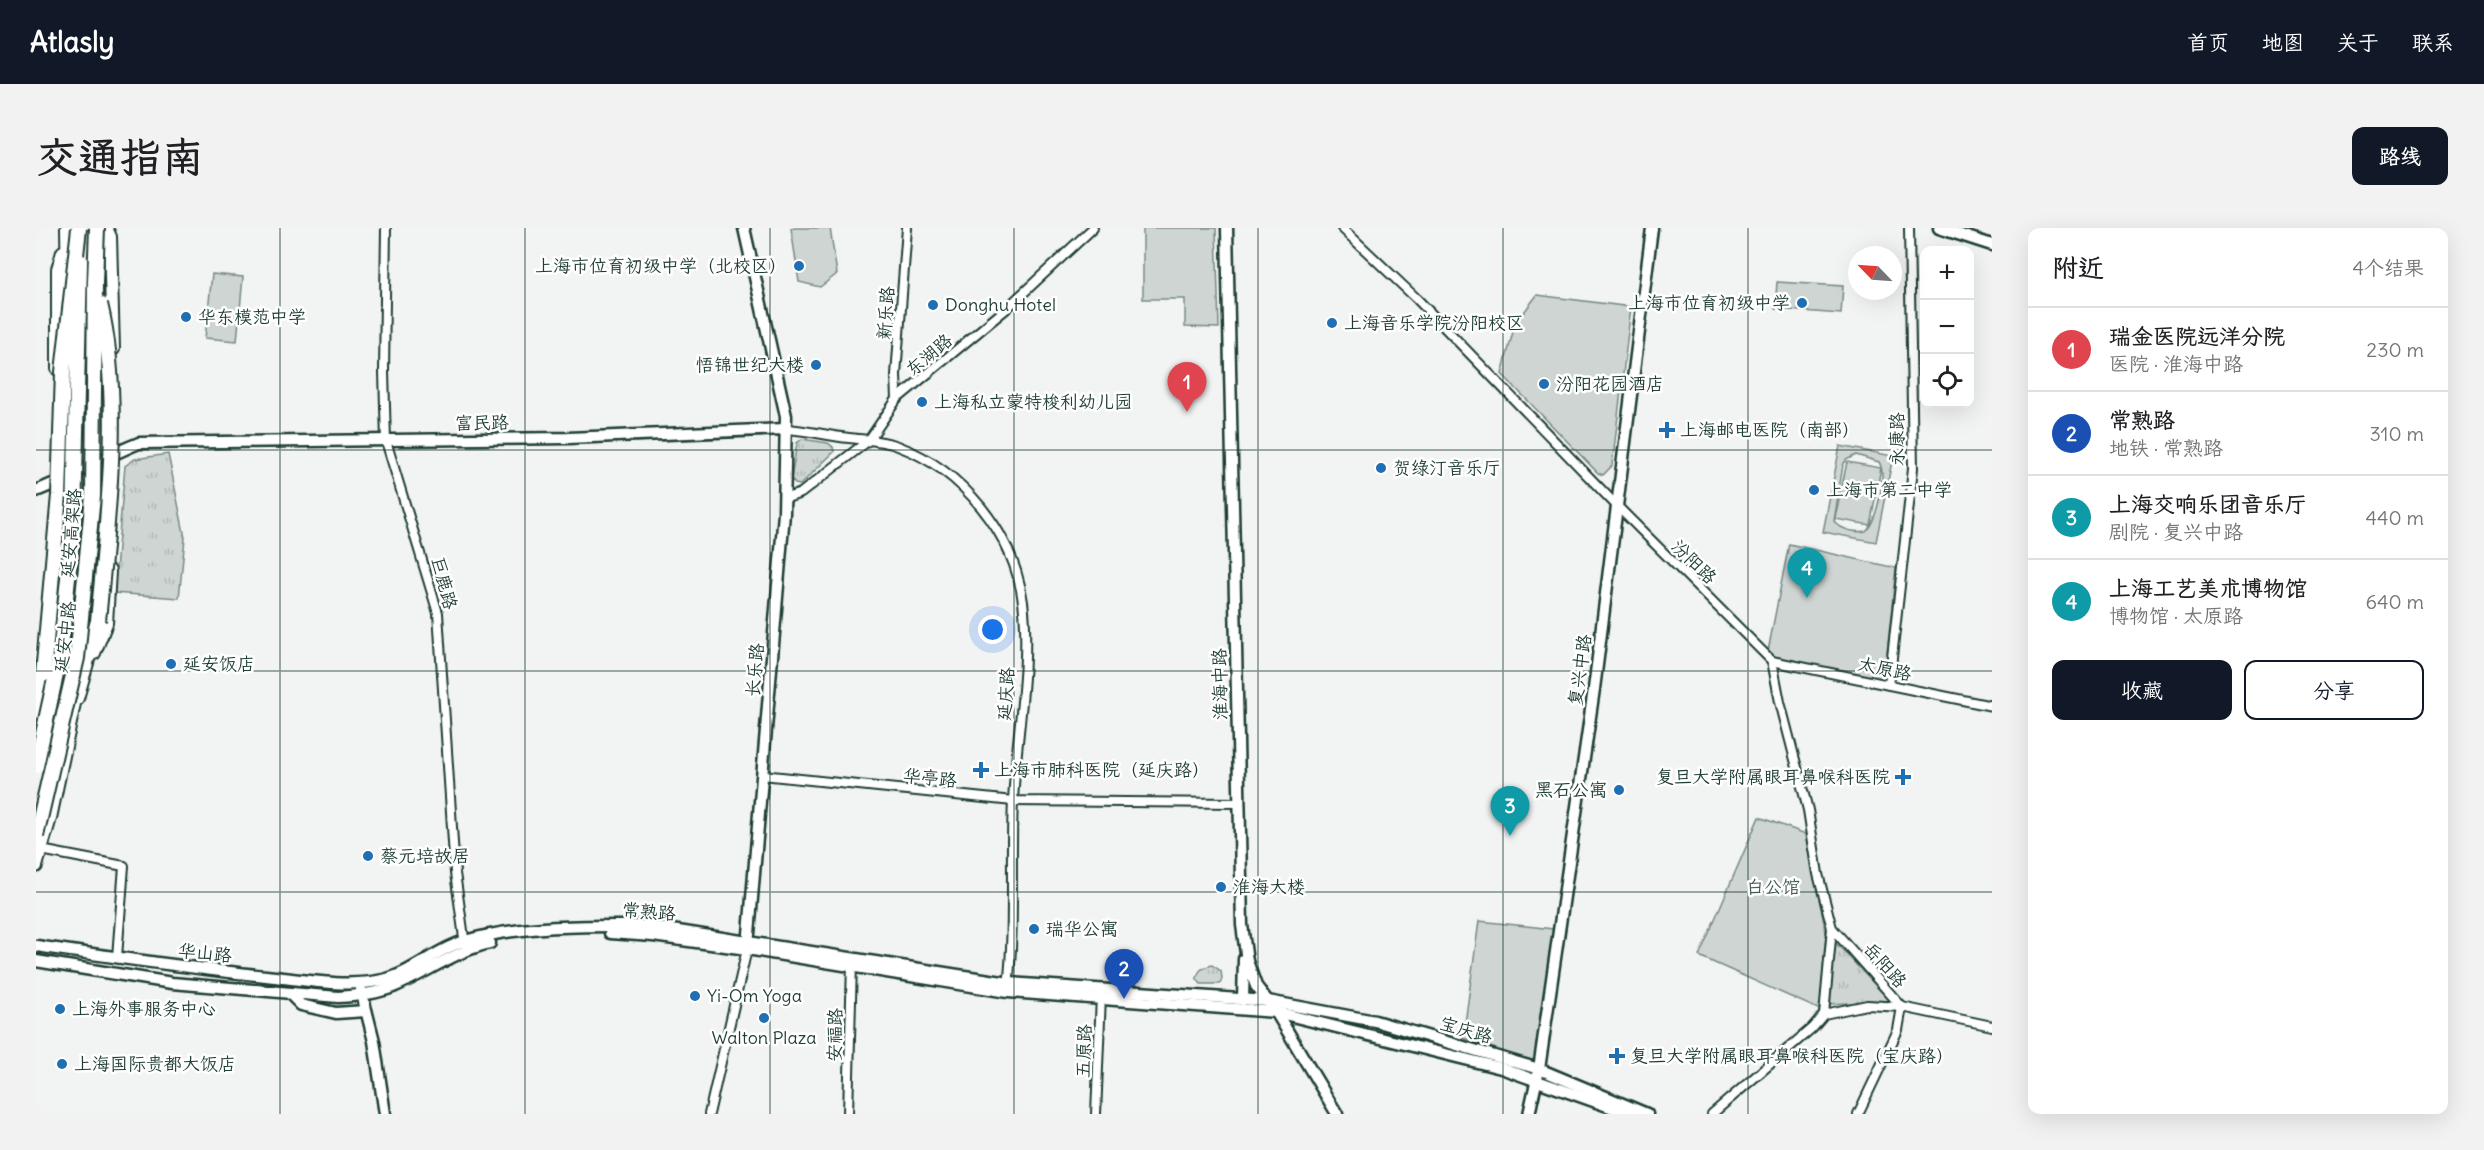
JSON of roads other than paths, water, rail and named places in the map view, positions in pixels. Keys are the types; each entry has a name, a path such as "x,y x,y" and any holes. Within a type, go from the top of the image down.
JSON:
{"highway":[{"name":"延安高架路","path":"36,837 77,658 93,496 97,228"},
{"name":"延安高架路","path":"36,766 60,656 74,520 74,230"},
{"path":"39,715 38,679 59,495 63,372 74,230"},
{"path":"76,698 98,621 107,526 110,422 107,332 95,282"}],"main road":[{"name":"延安中路","path":"36,866 76,698 88,595 99,462 97,228"},
{"path":"76,698 106,623 113,453 110,249 106,228"},
{"name":"长乐路","path":"744,228 786,416 784,499 748,945"},
{"name":"淮海中路","path":"1227,228 1242,925 1247,961 1256,986 1276,1012 1337,1114"},
{"name":"复兴中路","path":"1529,1114 1539,1069 1594,689 1652,228"},
{"path":"1939,228 1992,245"},
{"name":"延安中路","path":"36,742 60,579 74,230"},
{"name":"富民路","path":"36,491 63,481 113,453 139,443 568,438 786,429"},
{"path":"38,679 63,481"},
{"name":"常熟路","path":"357,982 383,980 406,971 429,956 465,945 541,929 646,926 1008,987 1276,1012"},
{"name":"常熟路","path":"362,995 392,987 465,945 542,936 607,932 748,945"},
{"name":"常熟路","path":"362,995 372,999 395,992 468,955 496,946 499,941"},
{"path":"1243,1000 1245,944"},
{"name":"华山路","path":"36,946 174,967 329,983 357,982"},
{"name":"华山路","path":"36,961 172,983 338,997 362,995"},
{"path":"357,982 374,1041 385,1114"},
{"path":"289,993 301,1005 336,1012 366,1011"},
{"name":"常熟路","path":"1101,994 1268,1001"},
{"name":"宝庆路","path":"1268,1001 1375,1021 1539,1069 1647,1114"},
{"name":"宝庆路","path":"1276,1012 1454,1055 1537,1080 1630,1114"}],"street":[{"name":"巨鹿路","path":"386,228 384,372 386,441 438,613 455,873 465,945"},
{"name":"新乐路","path":"897,399 896,375 907,228"},
{"name":"东湖路","path":"784,499 801,493 868,440 897,399 1006,309 1093,228"},
{"name":"汾阳路","path":"1342,228 1417,299 1618,507 1772,661"},
{"name":"永康路","path":"1889,685 1912,468 1909,228"},
{"name":"富民路","path":"786,429 868,440"},
{"name":"延庆路","path":"868,440 897,445 938,467 976,501 1004,537 1023,602 1024,654 1013,801 1008,987"},
{"name":"太原路","path":"1772,661 1992,706"},
{"path":"1712,1114 1812,1028 1824,1014 1832,928 1818,874 1808,810 1780,702 1772,661"},
{"name":"华亭路","path":"762,775 1013,801 1239,803"},
{"path":"41,850 124,866 117,957"},
{"name":"岳阳路","path":"1832,928 1902,1007 1992,1026"},
{"name":"长乐路","path":"709,1114 748,945"},
{"name":"安福路","path":"848,1114 852,961"},
{"name":"五原路","path":"1096,1114 1101,994"},
{"path":"1824,1014 1867,1005 1902,1007 1898,1030 1858,1114"}],"place":[{"name":"上海市位育初级中学（北校区）","path":"799,266"},
{"name":"上海市位育初级中学","path":"1802,303"},
{"name":"Donghu Hotel","path":"933,305"},
{"name":"华东模范中学","path":"186,317"},
{"name":"上海音乐学院汾阳校区","path":"1332,323"},
{"name":"悟锦世纪大楼","path":"816,365"},
{"name":"汾阳花园酒店","path":"1544,384"},
{"name":"上海私立蒙特梭利幼儿园","path":"922,402"},
{"name":"瑞金医院远洋分院","path":"1187,412"},
{"name":"上海邮电医院（南部）","path":"1667,430"},
{"name":"贺绿汀音乐厅","path":"1381,468"},
{"name":"上海市第二中学","path":"1814,490"},
{"name":"上海工艺美术博物馆","path":"1807,598"},
{"name":"延安饭店","path":"171,664"},
{"name":"上海市肺科医院（延庆路）","path":"981,770"},
{"name":"复旦大学附属眼耳鼻喉科医院","path":"1903,777"},
{"name":"黑石公寓","path":"1619,790"},
{"name":"上海交响乐团音乐厅","path":"1510,836"},
{"name":"蔡元培故居","path":"368,856"},
{"name":"淮海大楼","path":"1221,887"},
{"name":"瑞华公寓","path":"1034,929"},
{"name":"Yi-Om Yoga","path":"695,996"},
{"name":"常熟路","path":"1124,999"},
{"name":"上海外事服务中心","path":"60,1009"},
{"name":"Walton Plaza","path":"764,1018"},
{"name":"复旦大学附属眼耳鼻喉科医院（宝庆路）","path":"1617,1056"},
{"name":"上海国际贵都大饭店","path":"62,1064"}],"park label":[{"name":"白公馆","path":"1773,887"}]}
